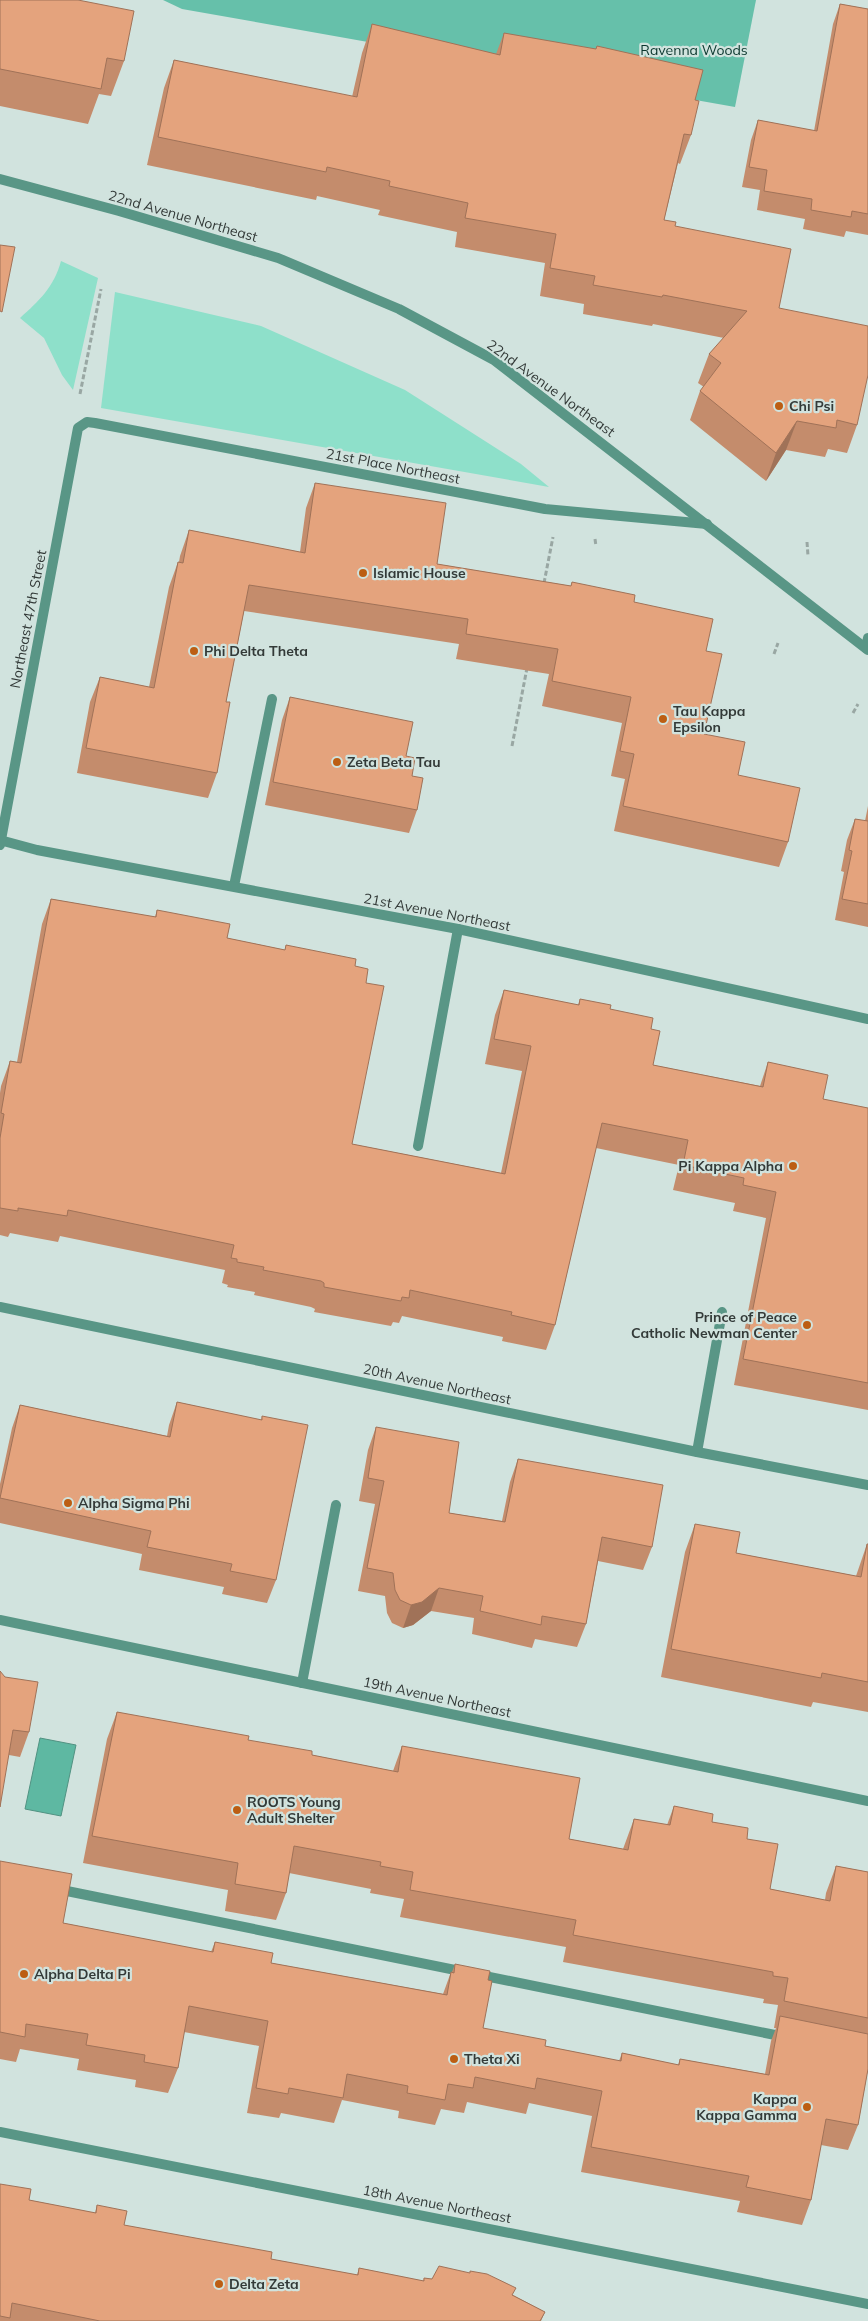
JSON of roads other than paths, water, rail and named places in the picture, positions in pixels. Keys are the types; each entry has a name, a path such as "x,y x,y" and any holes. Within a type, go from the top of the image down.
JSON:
{"street":[{"name":"22nd Avenue Northeast","path":"0,179 119,211 278,258 399,309 494,360 867,645"},
{"name":"21st Place Northeast","path":"78,428 88,422 94,423 545,509 707,524"},
{"name":"Northeast 47th Street","path":"0,841 78,428"},
{"path":"234,886 272,699"},
{"name":"21st Avenue Northeast","path":"0,841 43,851 458,929 868,1019"},
{"path":"418,1146 458,929"},
{"name":"20th Avenue Northeast","path":"0,1307 697,1452 868,1485"},
{"path":"697,1452 722,1312"},
{"path":"302,1683 336,1505"},
{"name":"19th Avenue Northeast","path":"0,1620 868,1801"},
{"path":"49,1887 800,2040"},
{"name":"18th Avenue Northeast","path":"0,2132 868,2304"}],"place":[{"name":"Chi Psi","path":"779,406"},
{"name":"Islamic House","path":"363,573"},
{"name":"Phi Delta Theta","path":"194,651"},
{"name":"Tau Kappa Epsilon","path":"663,719"},
{"name":"Zeta Beta Tau","path":"337,762"},
{"name":"Pi Kappa Alpha","path":"793,1166"},
{"name":"Prince of Peace Catholic Newman Center","path":"807,1325"},
{"name":"Alpha Sigma Phi","path":"68,1503"},
{"name":"ROOTS Young Adult Shelter","path":"237,1810"},
{"name":"Alpha Delta Pi","path":"24,1974"},
{"name":"Theta Xi","path":"454,2059"},
{"name":"Kappa Kappa Gamma","path":"807,2107"},
{"name":"Delta Zeta","path":"219,2284"}],"park label":[{"name":"Ravenna Woods","path":"694,50"}]}
